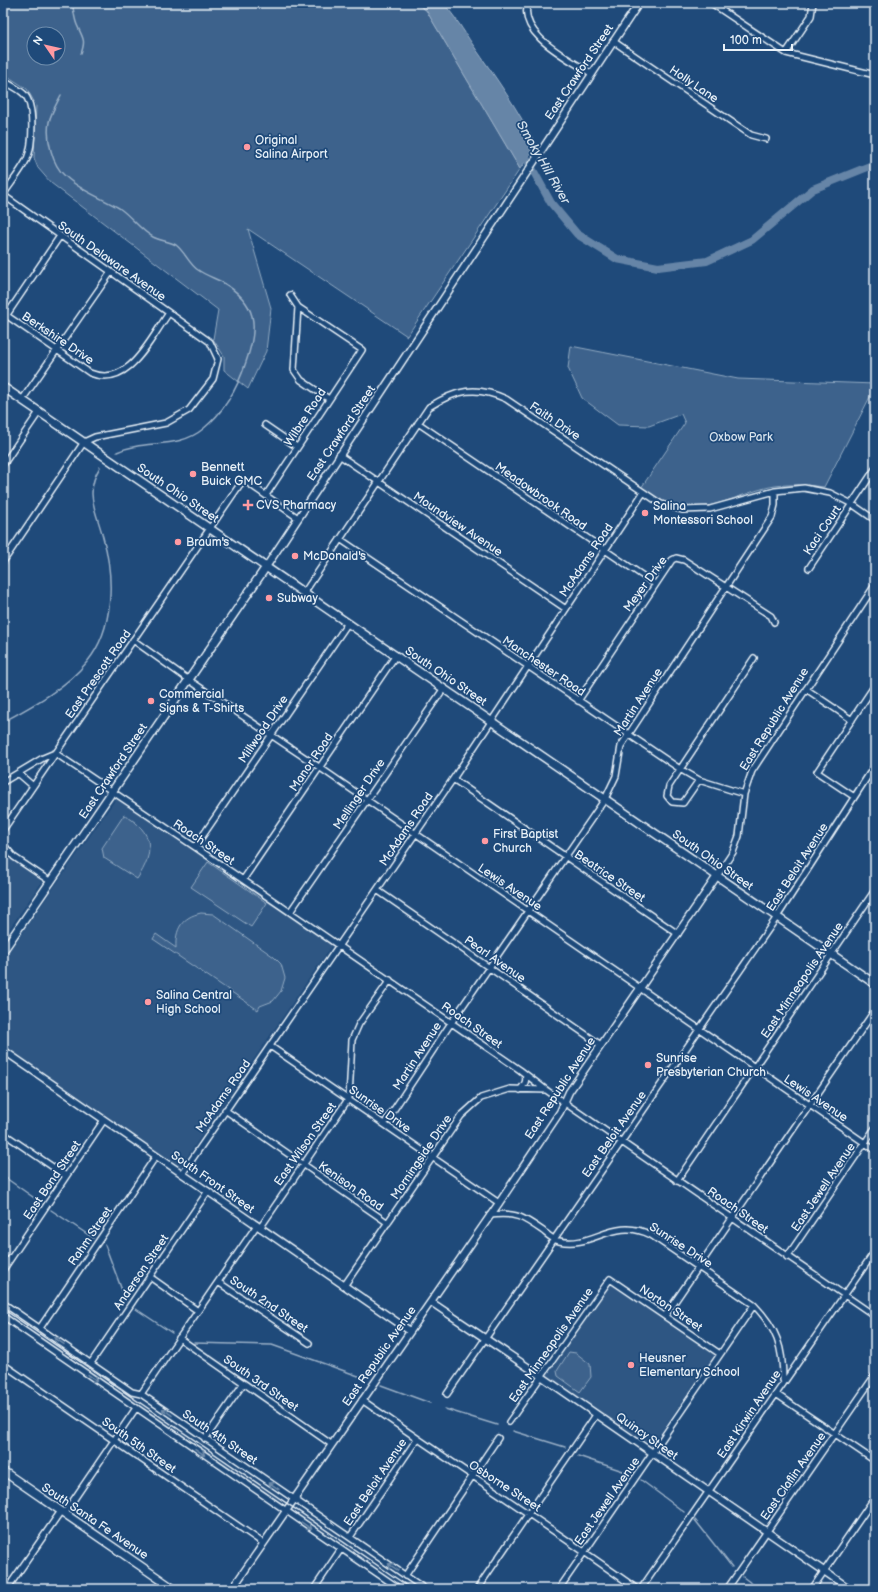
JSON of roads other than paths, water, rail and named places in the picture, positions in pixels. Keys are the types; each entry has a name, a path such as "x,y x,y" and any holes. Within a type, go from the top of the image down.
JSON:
{"main road":[{"name":"South Ohio Street","path":"3,387 875,984"},
{"name":"East Crawford Street","path":"3,951 266,567"},
{"name":"South Santa Fe Avenue","path":"3,1471 174,1589"}],"street":[{"path":"528,3 527,19 530,28 541,40 592,74"},
{"name":"East Crawford Street","path":"266,567 639,3"},
{"path":"711,3 786,53 875,75"},
{"path":"786,53 811,16 813,3"},
{"name":"Holly Lane","path":"613,41 752,135 766,139"},
{"path":"3,88 5,81 24,94 29,101 31,111 30,151 26,161 3,195"},
{"name":"South Delaware Avenue","path":"3,195 210,342 218,360 212,379 189,410 166,423 95,437 84,442"},
{"path":"4,314 60,236"},
{"path":"22,400 111,272"},
{"path":"290,295 298,308 294,370 301,380 329,398"},
{"name":"Wilbre Road","path":"266,495 362,350 298,308"},
{"name":"Berkshire Drive","path":"4,314 90,373 98,376 108,376 121,373 133,365 168,313"},
{"name":"Faith Drive","path":"304,593 430,407 448,395 475,389 494,393 506,399 661,504 682,510 710,509 775,491 804,488 830,493 852,504 875,520"},
{"path":"3,465 39,412"},
{"name":"Meadowbrook Road","path":"418,423 604,551 655,584"},
{"path":"265,425 297,447"},
{"path":"3,562 84,442"},
{"name":"Moundview Avenue","path":"339,455 566,609"},
{"name":"Kaci Court","path":"809,568 875,469"},
{"name":"East Prescott Road","path":"3,830 241,483 248,483 266,495"},
{"name":"Martin Avenue","path":"385,1124 451,1023 605,799 616,776 621,746 772,517 775,505 775,491"},
{"name":"McAdams Road","path":"182,1174 492,721 643,493"},
{"path":"266,495 298,518"},
{"name":"Manchester Road","path":"340,539 527,667 680,769 699,780 744,794"},
{"name":"Meyer Drive","path":"578,701 669,563 676,558 684,560 771,616 774,622"},
{"name":"East Republic Avenue","path":"232,1589 499,1203 560,1112 569,1092 678,934 735,848 739,836 744,794 752,771 875,585"},
{"name":"Millwood Drive","path":"195,847 348,623"},
{"name":"Lewis Avenue","path":"133,640 189,680 319,767 875,1150"},
{"name":"Manor Road","path":"243,880 396,655"},
{"path":"699,780 686,800 677,804 672,802 667,796 666,791 754,658"},
{"path":"853,796 817,772 875,685"},
{"name":"Mellinger Drive","path":"290,912 444,688"},
{"path":"806,689 852,720"},
{"path":"3,782 55,753"},
{"name":"Roach Street","path":"55,753 338,944 677,1181 875,1316"},
{"name":"East Beloit Avenue","path":"447,1394 777,917 853,796 875,765"},
{"path":"18,773 33,786"},
{"name":"Beatrice Street","path":"453,778 678,934"},
{"path":"3,844 14,857 51,882"},
{"name":"Pearl Avenue","path":"377,890 601,1045"},
{"name":"East Minneapolis Avenue","path":"677,1181 875,890"},
{"name":"East Wilson Street","path":"141,1394 218,1282 349,1098 352,1040 360,1024 390,980"},
{"path":"666,1316 698,1267 875,1010"},
{"name":"Sunrise Drive","path":"270,1046 349,1098 432,1158 499,1203"},
{"name":"South Front Street","path":"3,1050 410,1331"},
{"path":"520,1090 526,1079 525,1074"},
{"name":"Morningside Drive","path":"344,1286 461,1116 482,1098 510,1089 546,1090"},
{"name":"Kenison Road","path":"225,1110 388,1223"},
{"name":"East Bond Street","path":"3,1270 104,1120"},
{"name":"East Jewell Avenue","path":"787,1257 875,1128"},
{"path":"3,1133 66,1176"},
{"name":"Rahm Street","path":"40,1328 156,1156"},
{"name":"Anderson Street","path":"91,1363 208,1192"},
{"name":"Sunrise Drive","path":"490,1215 512,1214 520,1216 559,1241 581,1241 614,1230 635,1229 651,1235 754,1305 767,1319 776,1334 783,1360 783,1381"},
{"name":"East Kirwin Avenue","path":"641,1589 776,1394 783,1381 875,1251"},
{"path":"3,1258 8,1262"},
{"path":"150,1277 198,1311"},
{"name":"East Minneapolis Avenue","path":"509,1422 610,1279"},
{"name":"Norton Street","path":"610,1279 720,1354"},
{"name":"South 2nd Street","path":"218,1282 309,1343"},
{"name":"Quincy Street","path":"431,1302 850,1589"},
{"name":"South 4th Street","path":"3,1303 132,1392 141,1394 425,1589"},
{"name":"East Jewell Avenue","path":"558,1589 754,1305"},
{"name":"South 4th Street","path":"3,1316 398,1588"},
{"name":"South 3rd Street","path":"179,1338 331,1444"},
{"name":"South 5th Street","path":"3,1364 263,1543"},
{"name":"East Claflin Avenue","path":"727,1589 875,1375"},
{"path":"205,1439 243,1384"},
{"path":"776,1394 875,1461"},
{"name":"Osborne Street","path":"362,1400 472,1478 529,1514 637,1589"},
{"path":"7,1589 136,1408"},
{"path":"478,1589 596,1415"},
{"path":"405,1576 498,1438"},
{"name":"East Beloit Avenue","path":"350,1537 417,1439"},
{"path":"812,1589 875,1497"},
{"path":"314,1589 341,1550"}],"waterway":[{"path":"72,3 76,22 83,39 81,54"},
{"path":"61,95 51,115 48,128 51,151 60,171 77,186 119,208 148,234 176,245 192,265 198,270 234,290 242,298 252,316 253,337 243,371 224,407 211,422 203,429 183,440 138,446 117,452"},
{"name":"Smoky Hill River","path":"522,150 551,203 577,234 617,259 658,267 707,261 752,240 813,189 875,164"},
{"path":"3,722 48,696 69,680 87,662 103,634 110,601 109,568 107,552 95,510 92,493 95,476 100,467"},
{"path":"3,1176 40,1202"},
{"path":"51,1210 93,1238"},
{"path":"105,1245 126,1301"},
{"path":"136,1309 172,1333"},
{"path":"194,1343 272,1345 364,1378"},
{"path":"381,1385 430,1403"},
{"path":"445,1409 497,1425"},
{"path":"513,1431 565,1447"},
{"path":"578,1456 629,1473"},
{"path":"641,1480 684,1512"},
{"path":"695,1520 732,1567"},
{"path":"743,1577 759,1589"}],"railway":[{"path":"3,1309 412,1589"}],"place":[{"name":"Original Salina Airport","path":"247,147"},
{"name":"Bennett Buick GMC","path":"193,474"},
{"name":"CVS Pharmacy","path":"248,505"},
{"name":"Salina Montessori School","path":"645,513"},
{"name":"Braum's","path":"178,542"},
{"name":"McDonald's","path":"295,556"},
{"name":"Subway","path":"269,598"},
{"name":"Commercial Signs & T-Shirts","path":"151,701"},
{"name":"First Baptist Church","path":"485,841"},
{"name":"Salina Central High School","path":"148,1002"},
{"name":"Sunrise Presbyterian Church","path":"648,1065"},
{"name":"Heusner Elementary School","path":"631,1365"}],"park label":[{"name":"Oxbow Park","path":"741,437"}]}
